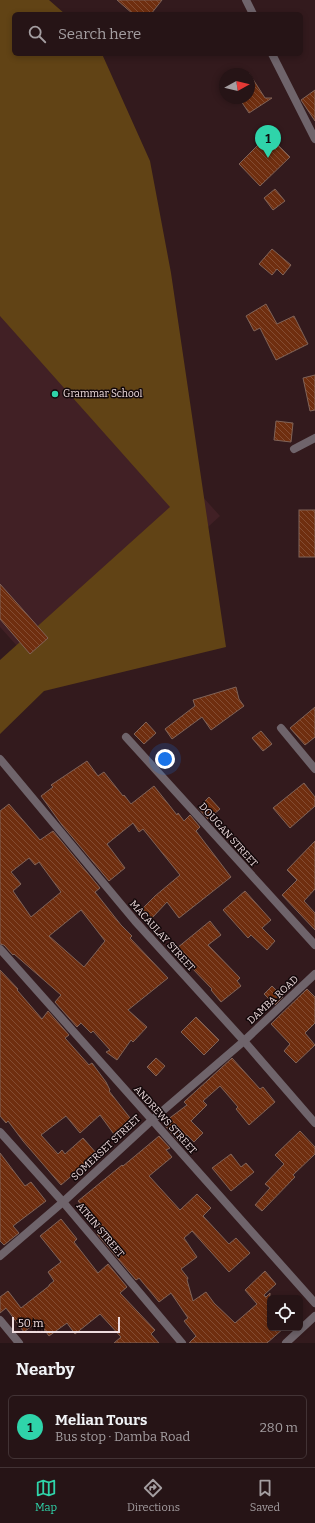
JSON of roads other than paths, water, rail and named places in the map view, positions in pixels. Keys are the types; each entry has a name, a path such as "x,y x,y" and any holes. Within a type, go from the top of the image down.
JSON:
{"street":[{"path":"246,0 252,12"},
{"path":"273,56 315,139"},
{"path":"294,450 315,438"},
{"path":"281,728 315,769"},
{"name":"DOUGAN STREET","path":"126,737 315,945"},
{"name":"MACAULAY STREET","path":"0,759 134,921 244,1041 315,1122"},
{"name":"ANDREWS STREET","path":"0,950 315,1303"},
{"name":"DAMBA ROAD","path":"244,1041 315,974"},
{"name":"SOMERSET STREET","path":"0,1256 152,1120 244,1041"},
{"name":"ATKIN STREET","path":"0,1132 62,1202 182,1343"},
{"path":"286,1343 315,1316"},
{"path":"0,1320 19,1343"}],"place":[{"name":"Melian Tours","path":"268,158"},
{"name":"Grammar School","path":"55,394"}]}
